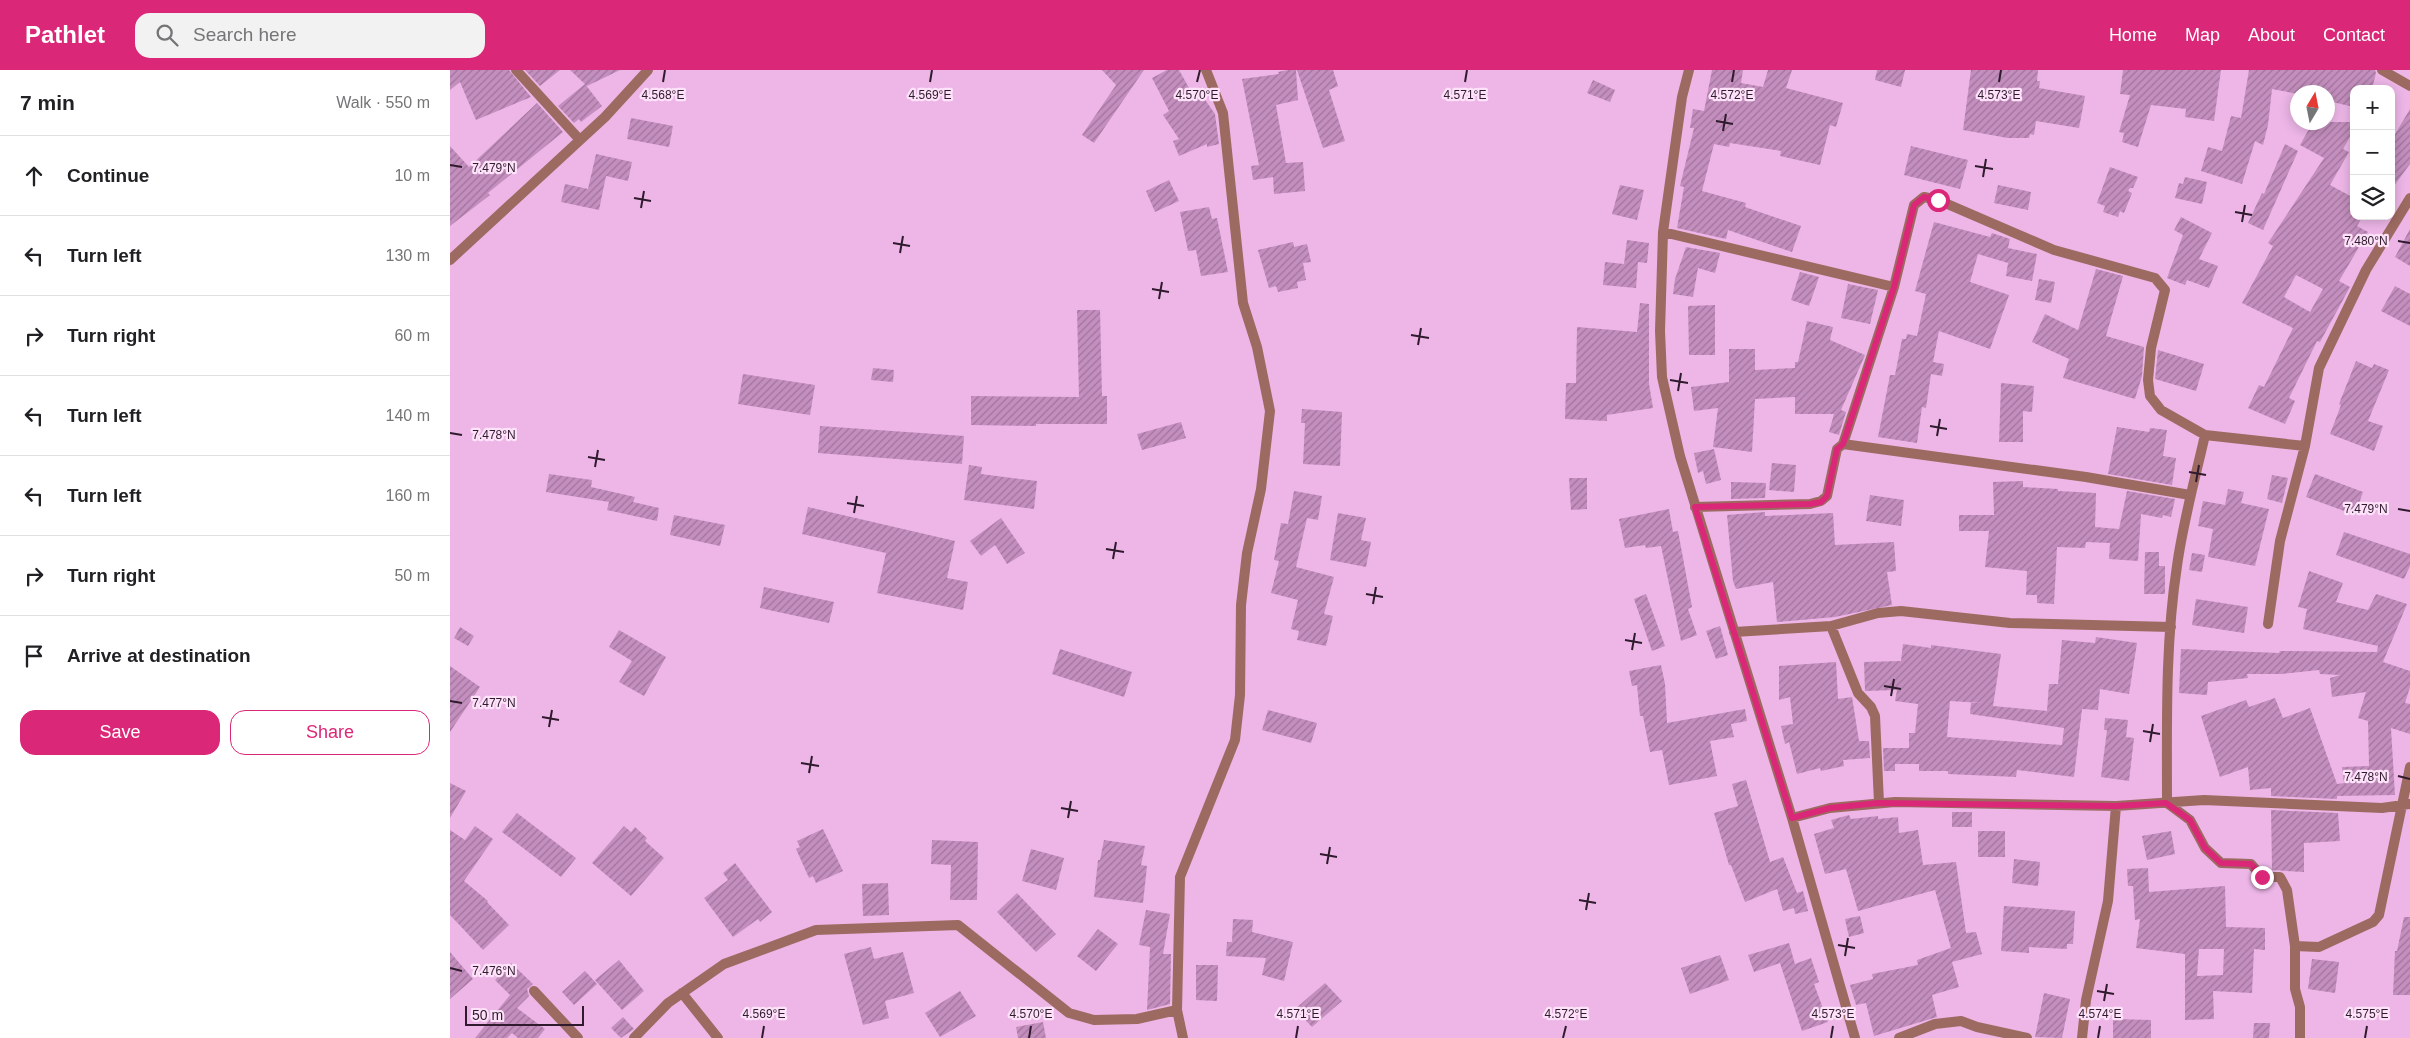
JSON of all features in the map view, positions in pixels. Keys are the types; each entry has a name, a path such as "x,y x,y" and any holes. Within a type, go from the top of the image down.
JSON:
{"street":[{"path":"516,70 580,140"},
{"path":"450,260 605,117 648,70"},
{"path":"1183,1038 1176,1010 1180,877 1235,740 1240,695 1241,605 1247,553 1261,489 1270,411 1257,347 1243,303 1223,112 1206,70"},
{"path":"1689,70 1682,97 1663,232 1660,331 1662,377 1680,456 1792,818 1856,1038"},
{"path":"2382,70 2410,86"},
{"path":"1695,507 1810,504 1821,502 1827,496 1837,449 1843,444 1894,287 1914,205 1924,197 1938,200 2054,250 2155,278 2165,290 2151,348 2148,380 2150,396 2161,410 2206,435 2305,446"},
{"path":"2268,624 2280,541 2305,446 2319,368 2366,270 2410,198"},
{"path":"1663,232 1894,287"},
{"path":"2166,803 2171,627 2176,566 2190,495 2206,435"},
{"path":"1843,444 2086,477 2190,495"},
{"path":"1734,632 1831,626 1878,613 1902,611 2010,623 2171,627"},
{"path":"1831,626 1858,693 1871,707 1874,716 1878,803"},
{"path":"2295,946 2320,947 2373,922 2379,915 2406,804 2410,767"},
{"path":"1792,818 1830,808 1878,803 2116,806 2204,800 2382,808 2406,804"},
{"path":"2166,803 2190,820 2205,848 2221,863 2251,864 2262,877 2280,878 2287,890 2295,946 2295,989 2300,1007 2300,1038"},
{"path":"2082,1038 2086,1000 2108,901 2116,806"},
{"path":"634,1038 668,1003 724,964 816,930 958,925 1069,1013 1094,1020 1137,1019 1176,1010"},
{"path":"534,991 578,1038"},
{"path":"682,993 718,1038"},
{"path":"1899,1038 1935,1024 1961,1021 1977,1027 2026,1038"}],"building":[{"path":"450,70 509,70 531,97 476,120 460,82 450,90"},
{"path":"525,70 560,70 540,86"},
{"path":"570,70 620,70 587,86"},
{"path":"1102,70 1144,70 1094,143 1082,135 1116,85"},
{"path":"1167,70 1179,70 1193,95 1199,91 1215,114 1219,144 1207,147 1207,144 1179,156 1173,141 1179,139 1163,115 1169,111 1152,78"},
{"path":"1296,70 1298,100 1276,105 1286,163 1303,162 1305,191 1274,194 1273,177 1253,180 1251,166 1259,165 1242,79 1279,74 1278,72"},
{"path":"1297,70 1333,70 1338,86 1329,90 1345,141 1323,148"},
{"path":"1712,70 1743,70 1741,83 1763,87 1768,70 1792,70 1786,88 1843,103 1836,127 1830,125 1820,165 1780,156 1781,151 1730,143 1729,147 1714,144 1702,191 1746,203 1745,207 1801,226 1792,252 1728,230 1726,239 1677,228 1684,187 1680,186 1694,128 1690,128 1693,109 1704,111"},
{"path":"1877,70 1905,70 1901,87 1875,80"},
{"path":"1971,70 2038,70 2037,81 2040,81 2039,88 2085,96 2079,128 2036,121 2034,135 2030,134 2029,138 2008,138 1963,130"},
{"path":"2123,70 2221,70 2214,121 2185,117 2186,109 2151,105 2138,147 2122,142 2124,133 2119,132 2130,95 2120,94"},
{"path":"2249,70 2375,70 2373,85 2350,85 2350,106 2335,103 2335,85 2290,85 2290,92 2272,89 2268,125 2263,145 2255,141 2242,184 2201,171 2208,147 2222,151 2231,116 2241,118"},
{"path":"1593,80 1615,90 1610,102 1587,93"},
{"path":"585,84 602,106 581,122 579,119 574,123 558,106"},
{"path":"537,103 563,132 488,193 490,195 450,226 450,146 469,167"},
{"path":"2410,109 2410,164 2395,185 2395,175 2395,134"},
{"path":"631,118 673,126 669,147 627,139"},
{"path":"2335,122 2350,122 2350,137 2343,149 2349,152 2330,185 2350,196 2350,220 2361,220 2357,226 2368,232 2339,281 2350,287 2320,342 2317,341 2289,398 2295,401 2285,424 2248,408 2259,385 2264,387 2293,328 2242,303 2273,246 2268,243 2324,158 2300,145 2308,130 2335,130","holes":["2296,275 2323,289 2310,312 2284,297"]},
{"path":"2285,144 2298,151 2263,230 2248,223 2262,193 2264,194"},
{"path":"1911,146 1968,160 1960,189 1904,175"},
{"path":"596,154 632,162 628,181 606,176 599,210 561,202 565,184 588,189"},
{"path":"2110,167 2138,177 2133,188 2130,188 2128,191 2132,193 2124,213 2120,211 2118,217 2103,212 2105,206 2097,203"},
{"path":"2185,177 2207,182 2202,204 2175,198 2179,183 2183,184"},
{"path":"1169,180 1179,201 1155,212 1146,191"},
{"path":"1620,185 1644,190 1637,220 1612,214"},
{"path":"1998,185 2031,192 2028,210 1994,203"},
{"path":"1209,207 1212,219 1217,218 1228,272 1201,276 1196,250 1188,251 1180,212"},
{"path":"2181,217 2212,233 2199,259 2218,266 2209,288 2187,280 2185,285 2167,278 2183,235 2174,230"},
{"path":"1934,222 1990,237 1992,233 2010,239 2008,248 2037,254 2032,281 2006,276 2008,263 1978,254 1970,282 2009,295 1990,349 1939,331 1933,362 1944,364 1942,376 1931,374 1926,408 1922,407 1917,443 1878,437 1890,375 1895,375 1902,339 1906,339 1907,334 1917,336 1926,294 1915,291"},
{"path":"2410,229 2410,266 2395,257"},
{"path":"1627,240 1649,243 1647,263 1638,262 1636,288 1603,285 1605,262 1624,264"},
{"path":"1293,242 1294,247 1307,244 1311,262 1303,263 1306,280 1297,282 1298,288 1278,292 1276,286 1269,288 1258,250"},
{"path":"1686,247 1720,253 1715,273 1698,268 1693,297 1673,294 1675,279"},
{"path":"2096,269 2123,276 2106,336 2144,347 2142,376 2135,399 2063,378 2069,359 2032,342 2045,314 2078,330"},
{"path":"1800,272 1819,277 1809,306 1791,300"},
{"path":"2039,279 2055,282 2051,303 2035,300"},
{"path":"1848,284 1878,290 1870,324 1841,318"},
{"path":"2395,286 2410,294 2410,326 2381,311"},
{"path":"1640,303 1649,304 1649,384 1653,408 1607,415 1607,421 1565,419 1566,383 1576,383 1577,327 1637,332"},
{"path":"1715,305 1715,355 1689,355 1688,306"},
{"path":"1077,310 1100,310 1102,396 1107,396 1107,424 971,425 971,396 1079,397"},
{"path":"1807,321 1833,327 1830,340 1865,355 1841,410 1846,412 1839,435 1829,432 1834,414 1795,414 1795,397 1755,399 1752,452 1713,447 1718,408 1694,411 1691,387 1729,382 1729,349 1755,349 1755,370 1795,368"},
{"path":"2158,350 2204,364 2196,391 2155,379"},
{"path":"2356,361 2372,368 2374,364 2389,370 2368,421 2383,426 2374,451 2330,434 2341,405 2339,404"},
{"path":"873,368 894,370 893,382 871,380"},
{"path":"743,374 815,385 810,415 738,404"},
{"path":"2001,383 2034,386 2032,412 2023,411 2023,442 1999,442"},
{"path":"1302,409 1342,412 1340,466 1303,464 1305,423 1301,423"},
{"path":"1181,422 1186,438 1142,450 1137,434"},
{"path":"820,426 964,436 962,464 818,453"},
{"path":"2117,427 2149,432 2150,428 2167,430 2163,456 2176,458 2172,485 2108,474"},
{"path":"1714,449 1721,480 1706,484 1703,471 1698,473 1694,453"},
{"path":"1772,463 1796,465 1794,492 1769,490"},
{"path":"969,465 982,467 981,474 1037,481 1034,509 964,500"},
{"path":"549,474 592,480 591,487 635,497 633,502 659,508 657,521 607,510 609,502 546,492"},
{"path":"2315,474 2363,492 2355,515 2306,497"},
{"path":"2272,475 2288,478 2282,503 2267,499"},
{"path":"1569,478 1587,478 1587,509 1571,510"},
{"path":"2023,481 2023,487 2096,493 2095,527 2119,529 2127,491 2175,499 2171,517 2163,515 2162,518 2141,514 2138,561 2109,559 2110,543 2086,542 2085,548 2057,547 2054,604 2037,603 2037,595 2026,595 2027,571 1985,567 1989,531 1959,531 1959,515 1994,515 1993,482"},
{"path":"1731,482 1766,483 1765,498 1731,499"},
{"path":"2228,489 2244,492 2241,503 2269,509 2255,566 2208,557 2213,529 2198,526 2203,501 2225,505"},
{"path":"1294,491 1322,496 1318,520 1307,518 1296,567 1334,577 1324,614 1333,616 1326,646 1297,640 1299,631 1291,629 1298,600 1271,593 1279,561 1274,560 1281,523 1288,524"},
{"path":"1870,495 1904,500 1901,526 1866,521"},
{"path":"808,507 955,541 947,578 968,582 963,610 877,593 886,553 802,534"},
{"path":"1669,509 1673,532 1678,531 1692,607 1688,609 1697,635 1681,641 1661,546 1646,548 1645,545 1625,548 1619,519"},
{"path":"1765,512 1765,516 1833,513 1835,545 1894,542 1896,571 1887,572 1892,605 1835,617 1777,622 1773,582 1736,589 1733,581 1727,515"},
{"path":"1338,513 1366,518 1361,540 1371,542 1366,567 1330,560"},
{"path":"674,515 725,525 720,546 670,535"},
{"path":"1001,518 1025,553 1007,564 995,545 981,556 970,541"},
{"path":"2344,532 2410,554 2410,566 2404,579 2336,555"},
{"path":"2145,552 2159,552 2159,566 2165,566 2165,594 2144,594"},
{"path":"2192,553 2205,555 2202,572 2189,570"},
{"path":"2309,571 2343,583 2336,602 2368,610 2376,594 2407,604 2383,662 2410,671 2410,687 2405,703 2410,704 2410,734 2391,728 2395,795 2337,796 2337,799 2271,796 2271,788 2250,790 2248,767 2220,777 2201,716 2246,700 2249,707 2275,698 2283,718 2310,708 2337,784 2344,783 2342,767 2369,766 2368,721 2358,718 2366,692 2332,697 2330,678 2340,675 2320,674 2319,670 2281,674 2247,674 2248,678 2208,682 2207,695 2179,693 2181,649 2279,653 2280,651 2377,652 2378,646 2303,629 2307,609 2298,607"},
{"path":"764,587 834,602 829,623 760,608"},
{"path":"1646,594 1665,646 1652,651 1634,599"},
{"path":"2196,599 2248,607 2244,633 2192,625"},
{"path":"1720,626 1728,655 1716,659 1706,631"},
{"path":"460,627 474,636 468,646 454,638"},
{"path":"619,630 666,657 644,696 619,682 632,661 609,647"},
{"path":"2096,637 2137,643 2129,694 2100,689 2098,710 2082,709 2074,777 2017,770 2016,777 1948,774 1948,771 1919,771 1919,764 1895,764 1895,771 1884,771 1883,748 1909,748 1909,733 1915,733 1918,704 1895,701 1897,690 1865,691 1864,662 1901,661 1903,644 1931,648 1931,645 2001,654 1993,706 2047,711 2049,684 2058,684 2062,640 2095,643","holes":["1950,701 1982,703 1971,703 1970,714 2064,728 2062,745 1947,737"]},
{"path":"1060,649 1132,672 1124,697 1052,674"},
{"path":"1836,662 1838,699 1852,697 1859,741 1869,741 1870,758 1843,760 1844,766 1821,771 1820,768 1797,774 1789,742 1785,744 1781,726 1793,724 1790,697 1779,700 1779,666"},
{"path":"1661,665 1665,684 1667,723 1745,709 1747,721 1731,724 1734,737 1710,741 1717,776 1669,785 1662,750 1650,752 1643,716 1640,716 1637,685 1632,686 1629,671"},
{"path":"450,666 480,687 450,732"},
{"path":"1268,710 1317,723 1311,743 1262,730"},
{"path":"2105,718 2128,720 2126,737 2134,738 2129,781 2101,777 2107,730 2104,730"},
{"path":"1746,780 1770,862 1783,857 1797,893 1803,891 1808,911 1795,914 1794,908 1783,911 1777,889 1745,902 1731,865 1729,865 1714,813 1738,806 1732,784"},
{"path":"450,783 466,791 450,818"},
{"path":"2271,810 2338,813 2340,841 2304,843 2304,872 2272,870"},
{"path":"1952,812 1972,812 1972,827 1952,827"},
{"path":"517,813 576,858 561,877 502,832"},
{"path":"1849,815 1851,819 1878,816 1878,819 1898,817 1899,833 1918,830 1923,865 1956,862 1966,933 1976,932 1982,954 1952,962 1959,987 1932,995 1937,1017 1874,1036 1866,1003 1856,1005 1850,985 1873,979 1872,974 1918,965 1917,960 1951,948 1935,890 1858,911 1846,869 1825,874 1814,834 1834,828 1831,820"},
{"path":"475,826 493,839 464,881 488,901 509,925 483,950 450,915 450,830 465,840"},
{"path":"624,826 631,832 635,827 647,838 645,841 664,858 631,896 592,863"},
{"path":"823,829 843,871 816,883 813,876 809,878 796,849 800,847 797,841"},
{"path":"1978,831 2005,831 2005,857 1978,857"},
{"path":"2171,831 2175,854 2147,860 2142,836"},
{"path":"932,840 978,842 977,900 950,900 951,865 931,864"},
{"path":"1104,840 1145,846 1141,865 1147,866 1143,903 1094,897 1098,860 1100,860"},
{"path":"1031,849 1064,858 1056,890 1022,881"},
{"path":"2014,859 2040,862 2038,886 2012,883"},
{"path":"735,863 772,912 760,922 758,919 733,937 704,898 728,880 723,873"},
{"path":"2148,868 2149,892 2225,886 2226,927 2265,928 2265,950 2254,949 2252,993 2213,991 2214,1019 2185,1020 2185,954 2136,948 2140,919 2135,920 2133,886 2128,886 2127,869","holes":["2199,949 2224,949 2223,975 2197,976"]},
{"path":"888,883 889,915 863,916 862,884"},
{"path":"1017,893 1056,934 1036,952 997,912"},
{"path":"2004,906 2075,911 2073,944 2067,944 2067,949 2029,947 2029,953 2001,951"},
{"path":"1146,910 1170,914 1163,954 1171,954 1170,1004 1147,1010 1150,947 1139,945"},
{"path":"1860,916 1864,933 1849,937 1845,919"},
{"path":"2404,917 2410,917 2410,995 2393,995 2395,951 2397,951"},
{"path":"1233,919 1253,920 1252,932 1293,942 1284,981 1262,975 1266,958 1226,956 1227,942 1232,942"},
{"path":"1098,929 1118,944 1096,971 1077,956"},
{"path":"1789,943 1795,964 1811,958 1819,982 1814,984 1828,1022 1802,1031 1780,963 1754,972 1748,955"},
{"path":"871,947 874,959 903,952 914,993 885,1001 889,1018 863,1025 844,954"},
{"path":"450,952 473,979 450,999"},
{"path":"1720,955 1729,980 1690,994 1681,968"},
{"path":"2312,959 2339,962 2335,993 2308,989"},
{"path":"619,960 644,991 622,1010 595,980"},
{"path":"511,963 533,984 527,989 529,996 517,1008 545,1029 538,1038 518,1038 512,1033 507,1038 475,1038 510,995 495,980"},
{"path":"1196,965 1218,965 1217,1001 1196,1000"},
{"path":"585,971 597,984 574,1005 562,992"},
{"path":"1325,983 1342,1001 1312,1027 1295,1009"},
{"path":"960,991 976,1016 940,1037 925,1013"},
{"path":"2044,993 2070,999 2062,1038 2035,1037"},
{"path":"623,1017 634,1029 621,1038 611,1028"},
{"path":"2113,1019 2151,1020 2151,1038 2113,1038"},
{"path":"1043,1022 1046,1038 1018,1038 1016,1027"},
{"path":"2254,1023 2270,1023 2269,1038 2253,1038"}],"route":[{"path":"1938,200 1924,197 1914,205 1894,287 1843,444 1837,449 1827,496 1821,502 1810,504 1695,507 1792,818 1830,808 1895,802 2116,806 2166,803 2190,820 2205,848 2221,863 2251,864 2262,877"}]}
